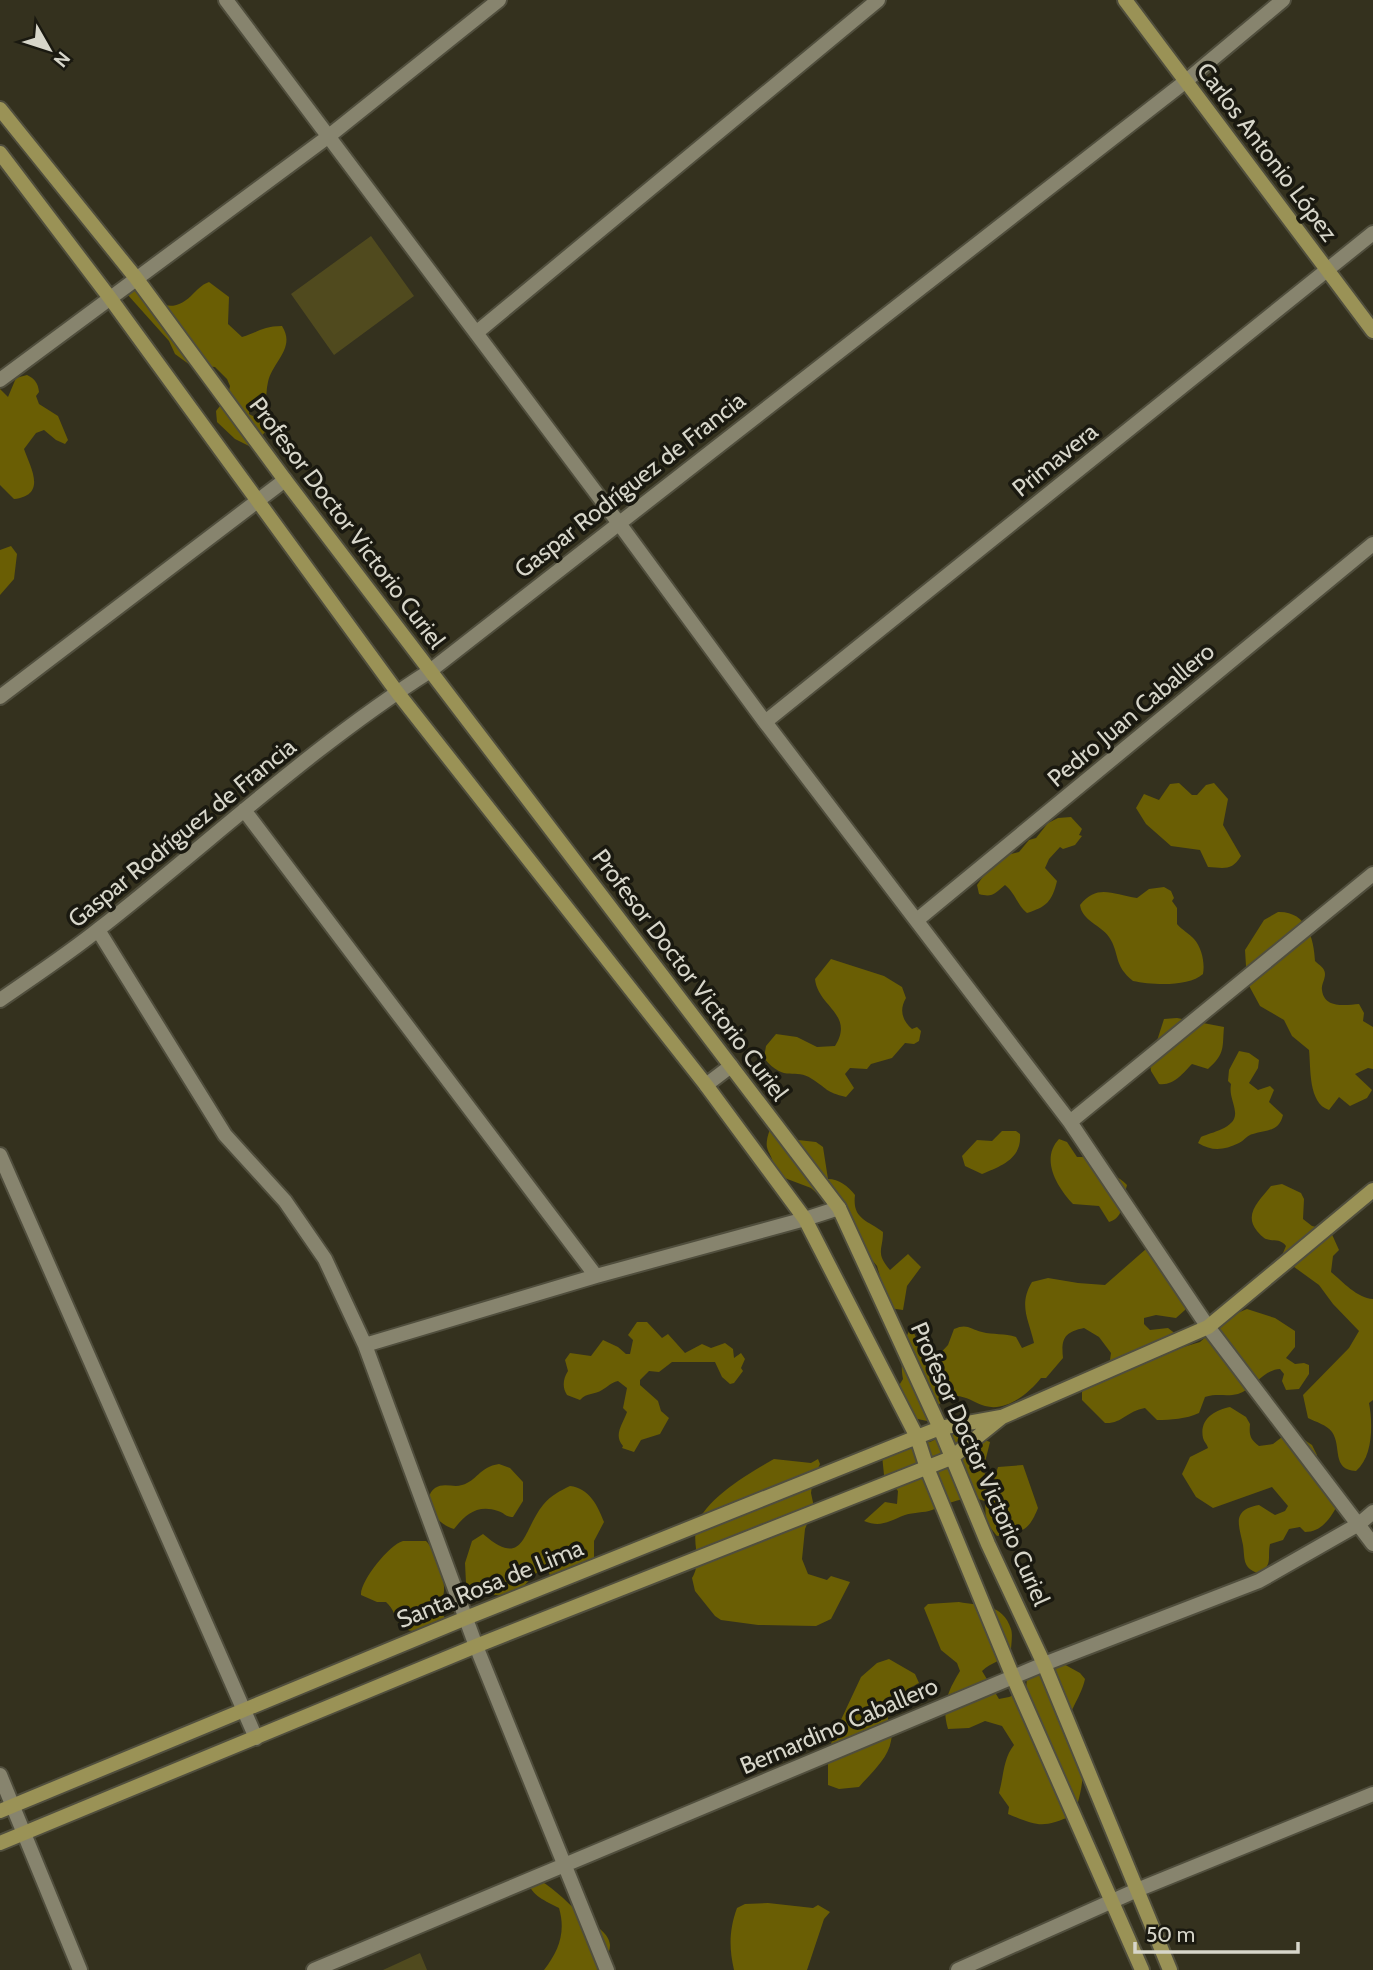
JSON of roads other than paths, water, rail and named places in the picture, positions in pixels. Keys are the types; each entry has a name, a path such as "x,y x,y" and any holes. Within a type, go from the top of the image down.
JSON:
{"main road":[{"name":"Carlos Antonio López","path":"1125,0 1373,331"},
{"name":"Profesor Doctor Victorio Curiel","path":"0,110 136,278 285,480 839,1208 1044,1664 1170,1970"},
{"name":"Profesor Doctor Victorio Curiel","path":"0,153 110,298 397,692 706,1086 806,1219 917,1437 927,1468 1013,1677 1142,1970"},
{"path":"0,1843 476,1646 951,1458 1002,1417 1208,1327 1373,1190"},
{"name":"Santa Rosa de Lima","path":"6,1809 466,1618 917,1437 940,1428 1002,1417"}],"street":[{"path":"226,0 765,722 1070,1122 1208,1327 1373,1544"},
{"path":"0,380 329,136 499,0"},
{"path":"476,333 878,0"},
{"name":"Gaspar Rodríguez de Francia","path":"0,1000 98,930 244,810 397,692 430,671 1186,82 1283,0"},
{"name":"Primavera","path":"765,722 1373,233"},
{"path":"0,697 285,480"},
{"name":"Pedro Juan Caballero","path":"917,920 1373,544"},
{"path":"244,810 596,1276"},
{"path":"1070,1122 1373,874"},
{"path":"98,930 225,1136 285,1201 325,1259 365,1345 476,1646 607,1970"},
{"path":"706,1086 731,1066"},
{"path":"0,1155 256,1738"},
{"path":"365,1345 596,1276 839,1208"},
{"name":"Bernardino Caballero","path":"314,1970 564,1868 1044,1664 1259,1581 1359,1524 1373,1512"},
{"path":"0,1775 6,1809 25,1833 80,1970"},
{"path":"958,1970 1137,1890 1373,1794"}]}
